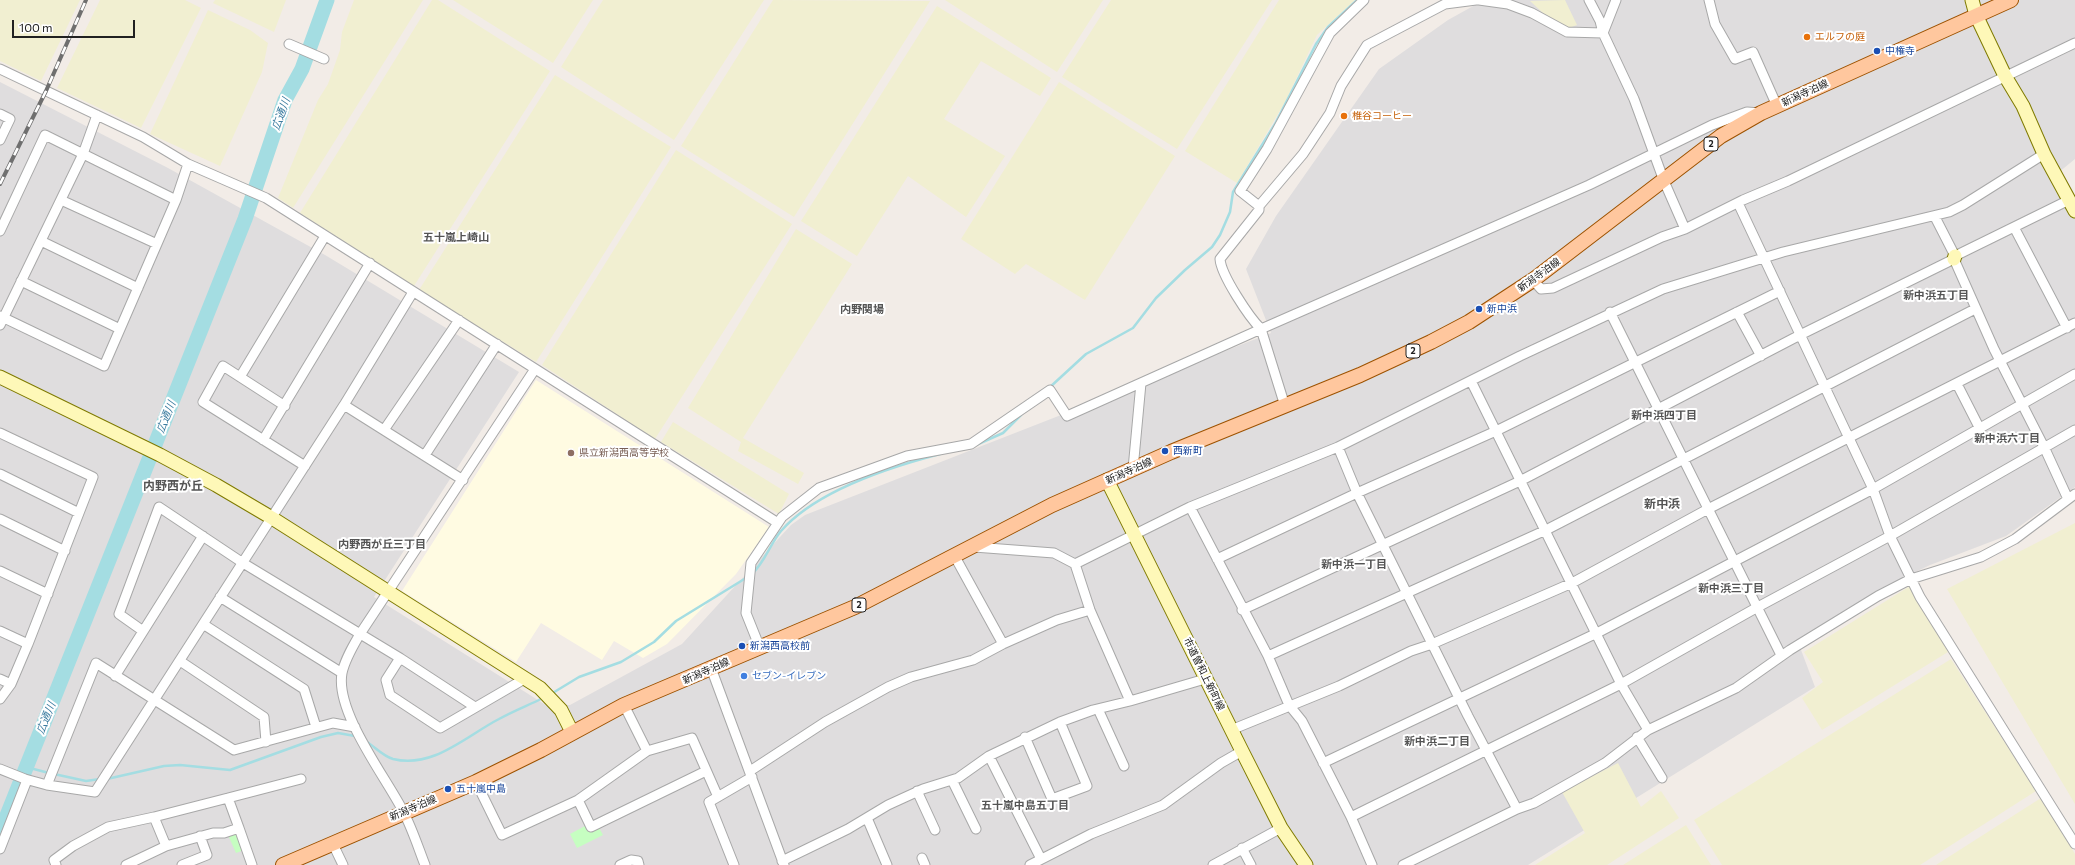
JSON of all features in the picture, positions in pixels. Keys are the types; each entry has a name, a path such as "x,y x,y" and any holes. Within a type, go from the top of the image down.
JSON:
{"main road":[{"name":"新潟寺泊線","path":"283,865 332,842 476,782 541,750 624,705 855,607 1052,505 1133,469 1360,375 1431,342 1469,322 1533,280 1721,136 1777,106 2011,0"}],"street":[{"path":"1259,206 1240,191 1267,149 1330,33 1364,0"},
{"path":"1284,406 1261,329 1253,321 1234,290 1221,265 1220,259 1259,210 1259,206 1303,154 1330,113 1341,86 1367,45 1444,2 1477,0 1508,4 1532,13 1567,32 1603,33"},
{"path":"1589,0 1600,21 1603,33 1634,99 1664,181 1685,229"},
{"path":"1603,33 1616,0"},
{"path":"1709,0 1715,24 1735,59 1753,52 1777,106"},
{"path":"1242,610 1520,481 1800,335 2015,228 2072,206 2044,154 2023,106 2005,76 1976,15 1972,0"},
{"path":"1533,280 1541,289 1553,288 1662,237 1685,229 1738,203 1788,182 2075,43"},
{"path":"288,44 322,58"},
{"path":"0,69 143,137 188,164 260,196 370,263 413,292 778,523"},
{"path":"760,648 746,613 751,563 782,517 819,488 907,456 971,444 1050,390 1067,416 1589,185 1719,123 1747,112 1761,114"},
{"path":"0,114 10,119 0,140"},
{"path":"97,115 83,154 1,320 104,366 176,200 188,164"},
{"path":"0,231 45,135 176,200"},
{"path":"1075,564 1190,506 1338,447 1610,312 1663,289 1764,258 1828,241 1935,217 1963,205 2044,154"},
{"path":"61,200 156,244"},
{"path":"1738,203 1849,438 1873,490 1890,536 1920,597 2075,844"},
{"path":"1403,865 1517,809 1534,803 1605,763 1648,730 1736,688 1781,656 1878,596 1911,579 1981,557 2015,540 2071,497 2045,449 1975,310 1955,258 1935,217"},
{"path":"1231,730 1289,705 1339,686 1411,651 1432,644 1572,583 1708,509 2071,325 2015,228"},
{"path":"240,377 326,236"},
{"path":"41,241 138,288"},
{"path":"263,440 285,406 370,263"},
{"path":"21,281 120,329"},
{"path":"1217,559 1357,493 1496,431 1780,291"},
{"path":"0,769 47,786 95,792 344,405 413,292"},
{"path":"1268,656 1546,530 1975,310"},
{"path":"1610,312 1658,410 1684,458 1756,608 1781,656"},
{"path":"1737,312 1761,356"},
{"path":"384,430 458,320"},
{"path":"424,455 496,344"},
{"path":"285,406 223,366 203,402 305,466"},
{"path":"425,865 403,812 355,727 344,698 342,673 348,656 360,634 535,369"},
{"path":"1323,763 1597,633 1873,490 2075,374"},
{"path":"0,377 160,455 272,518 526,678 552,699 561,710 572,732"},
{"path":"1471,381 1622,684 1648,730"},
{"path":"1133,469 1141,383"},
{"path":"1957,384 1980,428"},
{"path":"344,405 463,480"},
{"path":"1351,817 1622,684 1756,608 1890,536 2045,449 2075,430"},
{"path":"0,433 93,477 28,644 11,684 0,699"},
{"path":"1338,447 1357,493 1459,698 1517,809"},
{"path":"0,474 79,513"},
{"name":"市道曽和上新町線","path":"1108,480 1205,679 1281,828 1306,865"},
{"path":"1190,506 1242,610 1268,656 1289,705 1302,721 1351,817 1372,865"},
{"path":"143,631 119,614 159,507 243,563 400,658 475,707"},
{"path":"0,519 65,551"},
{"path":"115,676 203,536"},
{"path":"970,547 1054,553 1075,564 1090,610 1130,702"},
{"path":"954,555 1003,644"},
{"path":"0,571 48,594"},
{"path":"220,597 342,673"},
{"path":"734,865 709,802 825,722 888,687 911,677 972,660 1003,644 1057,620 1090,610"},
{"path":"203,624 304,689 316,727"},
{"path":"0,631 28,644"},
{"path":"400,658 386,680 390,695 440,728 526,678"},
{"path":"180,661 264,717 266,742"},
{"path":"47,786 96,663 234,750 333,723 355,727"},
{"path":"711,668 783,863 867,818 888,805 917,791 958,778 989,756 1025,737 1060,722 1098,709 1130,702 1205,679"},
{"path":"0,679 11,684"},
{"path":"624,705 647,751"},
{"path":"1098,709 1124,766"},
{"path":"1025,737 1052,800 1087,786 1060,722"},
{"path":"1637,737 1662,778"},
{"path":"476,782 502,834 578,800 647,751 692,738 718,797"},
{"path":"1030,865 1092,834 1163,805 1221,763 1242,751"},
{"path":"989,756 1041,859"},
{"path":"578,800 591,827 706,770"},
{"path":"0,849 26,779"},
{"path":"56,865 54,860 73,846 108,826 154,817 301,779"},
{"path":"952,780 976,829"},
{"path":"917,791 935,830"},
{"path":"228,798 252,865"},
{"path":"154,817 166,846"},
{"path":"867,818 887,865"},
{"path":"126,865 136,863 166,846 213,833 224,833 238,828"},
{"path":"1213,865 1281,828"},
{"path":"182,865 207,855 200,836"},
{"path":"332,842 343,865"},
{"path":"1242,848 1251,865"},
{"path":"1420,857 1425,865"},
{"path":"620,865 631,860 638,861 639,865"}],"shaded area":[{"path":"0,0 80,0 41,81 0,61"},
{"path":"100,0 185,0 201,8 141,128 57,88"},
{"path":"215,0 286,0 274,32 213,3"},
{"path":"354,0 423,0 293,208 278,198 318,100 328,84 340,50 342,32"},
{"path":"432,0 438,0 550,71 414,286 300,213"},
{"path":"453,0 593,0 553,63"},
{"path":"603,0 764,0 674,140 561,67"},
{"path":"773,0 930,1 794,217 681,146"},
{"path":"945,0 1103,0 1057,72"},
{"path":"1111,0 1272,0 1177,149 1062,77"},
{"path":"1279,0 1355,0 1317,35 1285,102 1237,183 1185,151"},
{"path":"1484,0 2075,0 2075,159 2053,177 2075,216 2075,487 2006,536 1930,565 1878,590 1798,642 1815,687 1528,865 0,865 0,82 168,168 325,255 519,372 374,597 549,707 570,705 682,644 791,525 805,515 1271,333 1246,269 1276,216 1379,69 1448,20"},
{"path":"1565,0 1577,25 1569,28 1543,13 1530,1"},
{"path":"937,6 1051,78 1040,96 981,61 944,119 1005,156 966,217 908,176 857,256 801,221"},
{"path":"208,10 250,30 268,43 262,72 220,166 150,134"},
{"path":"555,75 671,147 536,362 419,290"},
{"path":"1059,82 1175,156 1085,300 1026,264 1015,274 961,239"},
{"path":"676,150 792,224 655,439 542,365"},
{"path":"796,229 852,264 743,438 804,473 798,484 738,451 741,442 688,408"},
{"name":"県立新潟西高等学校","path":"536,380 769,527 736,574 667,644 643,658 614,641 602,660 541,623 516,662 402,591"},
{"path":"673,422 789,494 779,514 661,442"},
{"path":"2075,523 2075,804 1947,589"},
{"path":"1910,586 1948,652 1822,730 1802,698 1823,682 1804,652"},
{"path":"1951,659 2036,791 1920,865 1722,865 1694,820"},
{"path":"1618,763 1641,807 1661,791 1679,818 1607,865 1535,865 1585,833 1562,792"},
{"path":"2041,798 2075,854 2075,865 1936,865"},
{"path":"1686,825 1711,865 1623,865"}],"green space":[{"path":"585,826 588,831 598,826 603,835 577,848 570,834"},
{"path":"236,834 244,850 236,853 228,835"}],"waterway":[{"name":"広通川","path":"0,833 245,219 285,100 302,69 327,0"},
{"path":"1049,388 1086,354 1133,328 1156,298 1212,247 1220,235 1230,212 1233,192 1275,124 1316,44 1328,27 1357,0"},
{"path":"976,445 1003,433 1021,415"},
{"path":"752,574 757,569 781,531 796,517 814,504 855,482 920,459 940,454"},
{"path":"551,694 579,677 621,662 654,642 676,621 746,578"},
{"path":"367,742 389,758 408,761 422,759 449,749 504,716 543,698"},
{"path":"107,779 164,766 180,765 230,770 321,737 338,733 355,736"},
{"path":"26,767 49,773"},
{"path":"54,774 86,781 100,779"}],"railway":[{"path":"0,184 46,91 86,0"}],"place":[{"name":"エルフの庭","path":"1807,37"},
{"name":"中権寺","path":"1877,51"},
{"name":"椎谷コーヒー","path":"1344,116"},
{"name":"新中浜","path":"1479,309"},
{"name":"西新町","path":"1165,451"},
{"name":"県立新潟西高等学校","path":"571,453"},
{"name":"新潟西高校前","path":"742,646"},
{"name":"セブン-イレブン","path":"744,676"},
{"name":"五十嵐中島","path":"448,789"}],"district":[{"name":"五十嵐上崎山","path":"456,237"},
{"name":"新中浜五丁目","path":"1936,295"},
{"name":"内野関場","path":"862,309"},
{"name":"新中浜四丁目","path":"1664,415"},
{"name":"新中浜六丁目","path":"2007,438"},
{"name":"内野西が丘","path":"173,486"},
{"name":"新中浜","path":"1662,504"},
{"name":"内野西が丘三丁目","path":"382,544"},
{"name":"新中浜一丁目","path":"1354,564"},
{"name":"新中浜三丁目","path":"1731,588"},
{"name":"新中浜二丁目","path":"1437,741"},
{"name":"五十嵐中島五丁目","path":"1025,805"}]}
